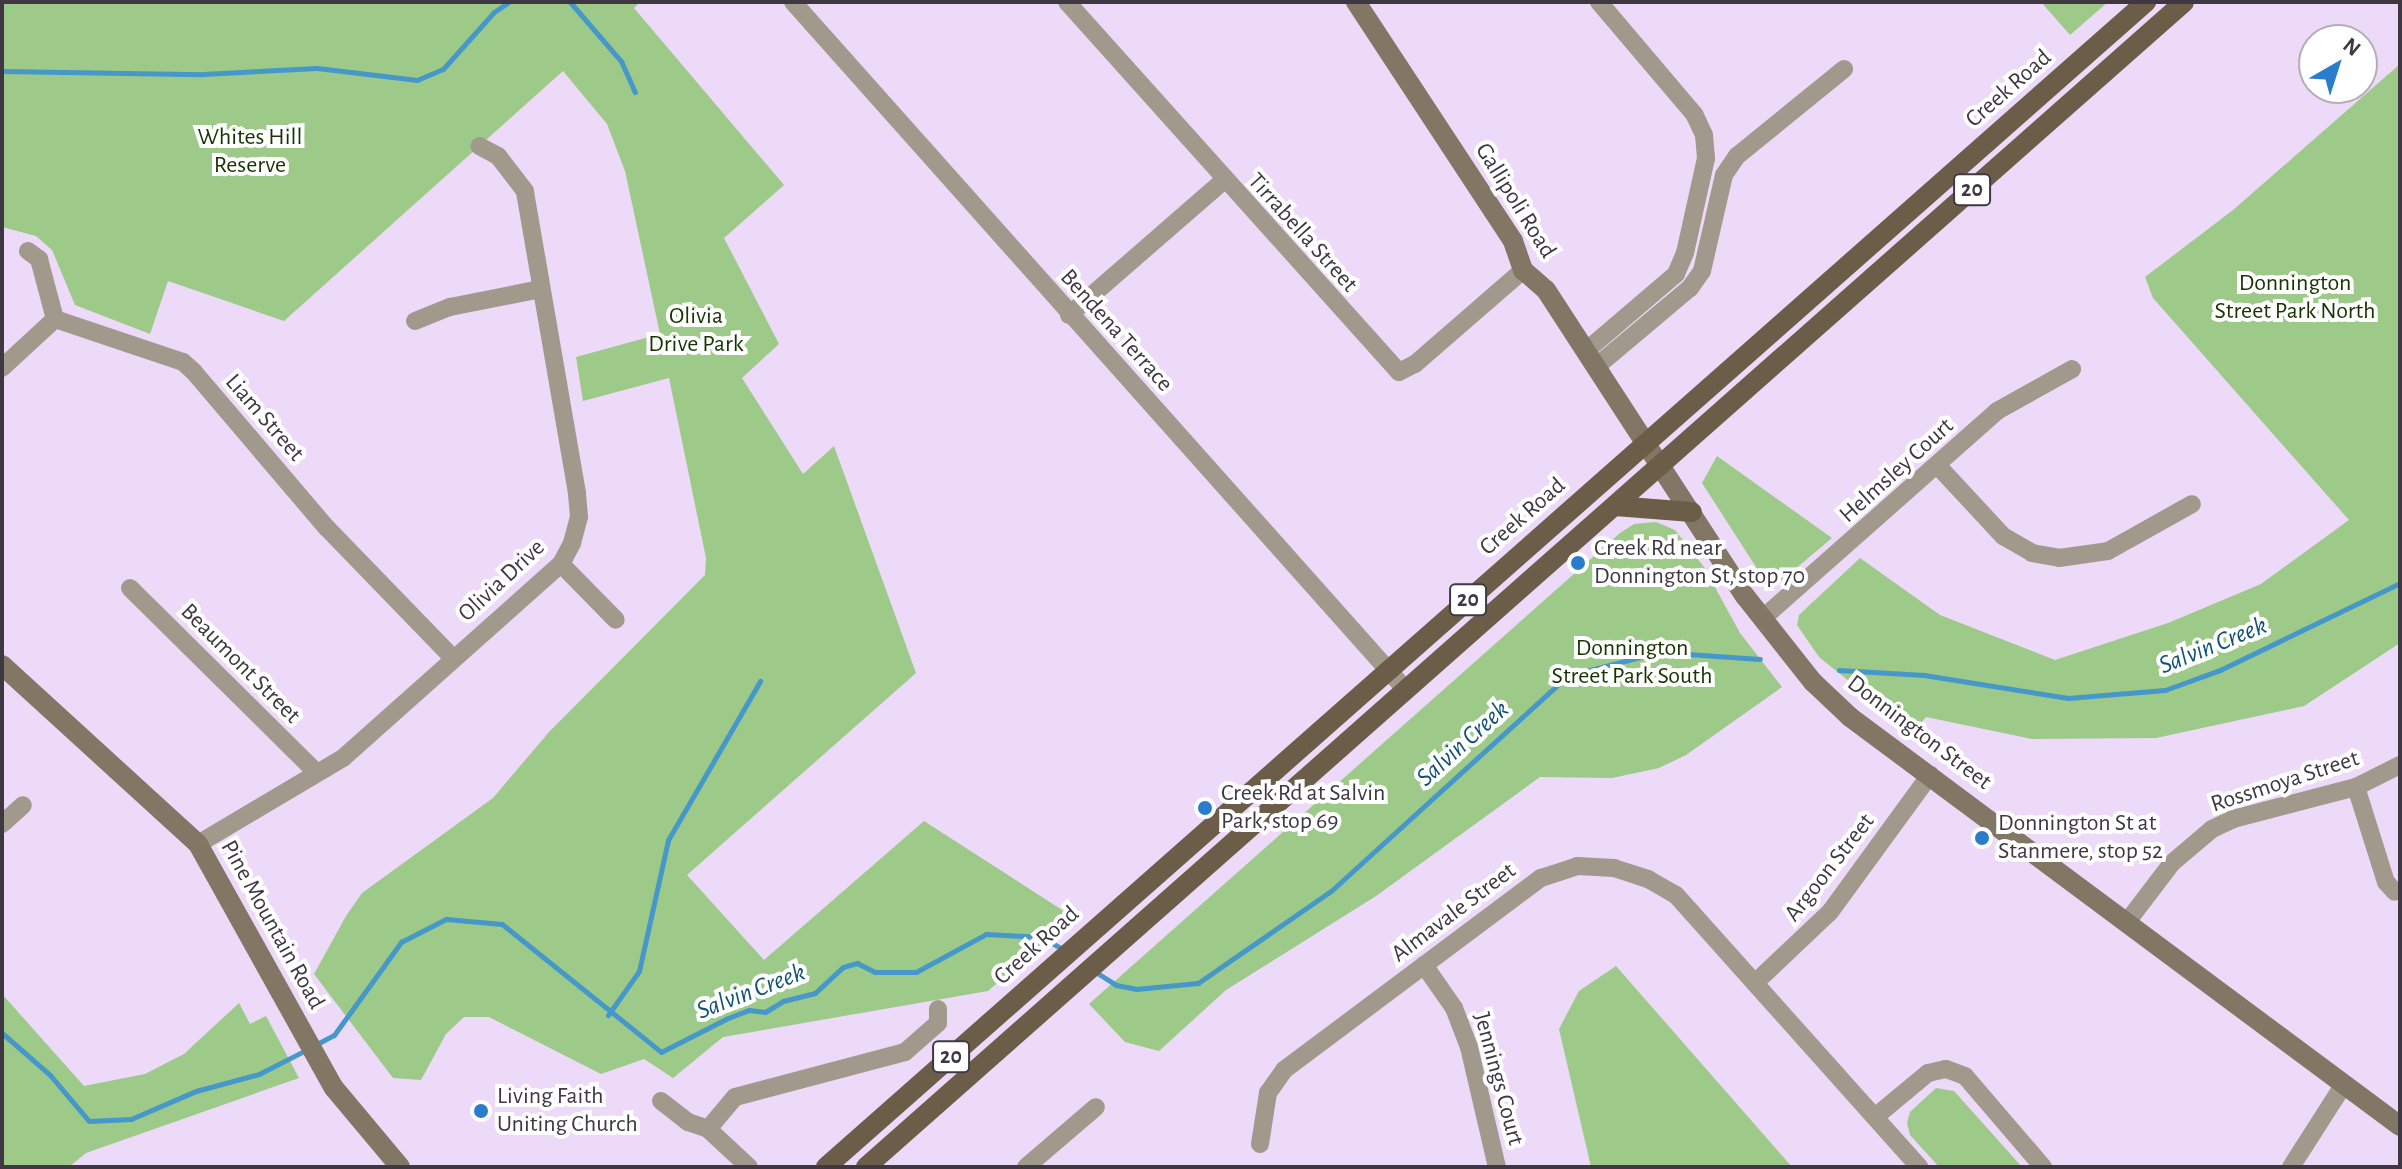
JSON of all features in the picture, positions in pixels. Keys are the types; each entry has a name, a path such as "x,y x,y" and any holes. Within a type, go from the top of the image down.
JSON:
{"main road":[{"name":"Creek Road","path":"826,1167 2146,2"},
{"name":"20","path":"866,1167 2184,2"},
{"path":"1615,506 1692,512"}],"street":[{"name":"Bendena Terrace","path":"793,2 1406,690"},
{"name":"Tirrabella Street","path":"1067,2 1223,181 1399,372 1415,364 1523,270"},
{"name":"Gallipoli Road","path":"1356,2 1513,241 1523,270 1546,290 1662,464"},
{"path":"1592,358 1676,274 1685,253 1706,158 1704,135 1694,114 1599,2"},
{"path":"1592,358 1690,288 1708,255 1724,175 1737,156 1844,69"},
{"name":"Olivia Drive","path":"198,844 343,758 561,564 579,517 561,383 525,191 498,156 479,146"},
{"path":"1069,315 1223,181"},
{"path":"2,368 55,319 39,259 28,251"},
{"path":"1676,274 1690,288"},
{"path":"415,321 450,307 541,289"},
{"name":"Liam Street","path":"55,319 183,362 327,528 454,659"},
{"name":"Helmsley Court","path":"1762,619 1997,411 2072,369"},
{"name":"Donnington Street","path":"1662,464 1762,619 1830,699 2400,1126"},
{"path":"1938,466 2003,536 2032,553 2059,558 2108,551 2192,504"},
{"path":"561,564 616,620"},
{"name":"Beaumont Street","path":"130,588 317,773"},
{"name":"Pine Mountain Road","path":"2,665 198,844 334,1088 400,1167"},
{"name":"Rossmoya Street","path":"2127,922 2172,863 2212,829 2233,819 2356,787 2400,765"},
{"name":"Argoon Street","path":"1757,981 1830,912 1930,775"},
{"path":"2356,787 2386,882 2395,892"},
{"path":"2,824 23,805"},
{"name":"Almavale Street","path":"1260,1144 1268,1093 1284,1070 1541,878 1577,866 1614,868 1676,895 1757,981 1919,1167"},
{"name":"Jennings Court","path":"1424,965 1454,1008 1469,1047 1497,1167"},
{"path":"708,1129 735,1097 756,1088 905,1052 938,1023 938,1009"},
{"path":"1875,1117 1928,1073 1946,1069 1965,1076 2043,1167"},
{"path":"2291,1167 2344,1084"},
{"path":"661,1101 688,1122 708,1129 749,1167"},
{"path":"1026,1167 1096,1107"}],"green space":[{"path":"2,2 640,2 634,8 784,185 724,238 779,344 742,378 803,474 834,446 916,673 687,875 764,960 924,821 1073,917 988,991 723,1037 673,1078 644,1059 601,1074 489,1017 464,1017 446,1034 421,1080 393,1078 314,974 346,916 362,893 493,798 549,732 705,575 706,558 669,378 583,401 576,357 660,334 625,171 607,124 563,71 284,321 168,281 150,334 75,305 52,250 36,236 2,227"},
{"path":"2041,2 2108,2 2070,35"},
{"name":"Donnington Street Park North","path":"2400,64 2400,643 2304,706 2156,738 2032,739 1926,717 1913,733 1819,657 1797,625 1799,615 1860,558 1940,615 2055,660 2168,623 2261,584 2349,520 2153,298 2145,277 2233,210 2354,104 2378,104 2378,83"},
{"path":"1717,456 1832,538 1781,581 1765,581 1702,483"},
{"name":"Donnington Street Park South","path":"1656,522 1675,530 1704,567 1740,633 1782,687 1686,755 1659,768 1612,778 1540,777 1376,896 1226,990 1159,1051 1125,1042 1089,1004 1620,533 1634,524"},
{"path":"1616,966 1792,1167 1591,1167 1559,1029 1579,991"},
{"path":"2,994 84,1086 145,1074 184,1054 239,1003 250,1024 266,1016 299,1078 86,1153 69,1167 2,1167"},
{"path":"1936,1088 1954,1091 2022,1167 1939,1167 1910,1135 1907,1123 1910,1112"}],"waterway":[{"path":"2,71 203,74 317,68 417,80 443,69 494,12 509,2"},
{"path":"570,2 621,61 635,92"},
{"name":"Salvin Creek","path":"1839,670 1924,675 2068,698 2165,690 2220,670 2400,583"},
{"name":"Salvin Creek","path":"1094,971 1116,985 1136,989 1198,983 1331,891 1567,676 1659,652 1760,659"},
{"path":"608,1015 639,971 668,840 760,681"},
{"name":"Salvin Creek","path":"315,1045 334,1035 401,942 446,919 502,924 661,1052 728,1018 749,1010 765,1012 783,1001 815,993 843,967 857,963 875,972 916,972 986,934 1041,937 1063,949"},
{"name":"Salvin Creek","path":"2,1033 50,1075 89,1121 131,1119 196,1091 259,1074 306,1050"}],"place":[{"name":"Creek Rd near Donnington St, stop 70","path":"1578,563"},
{"name":"Creek Rd at Salvin Park, stop 69","path":"1205,808"},
{"name":"Donnington St at Stanmere, stop 52","path":"1982,838"},
{"name":"Living Faith Uniting Church","path":"481,1111"}],"park label":[{"name":"Whites Hill Reserve","path":"250,152"},
{"name":"Olivia Drive Park","path":"696,331"}]}
